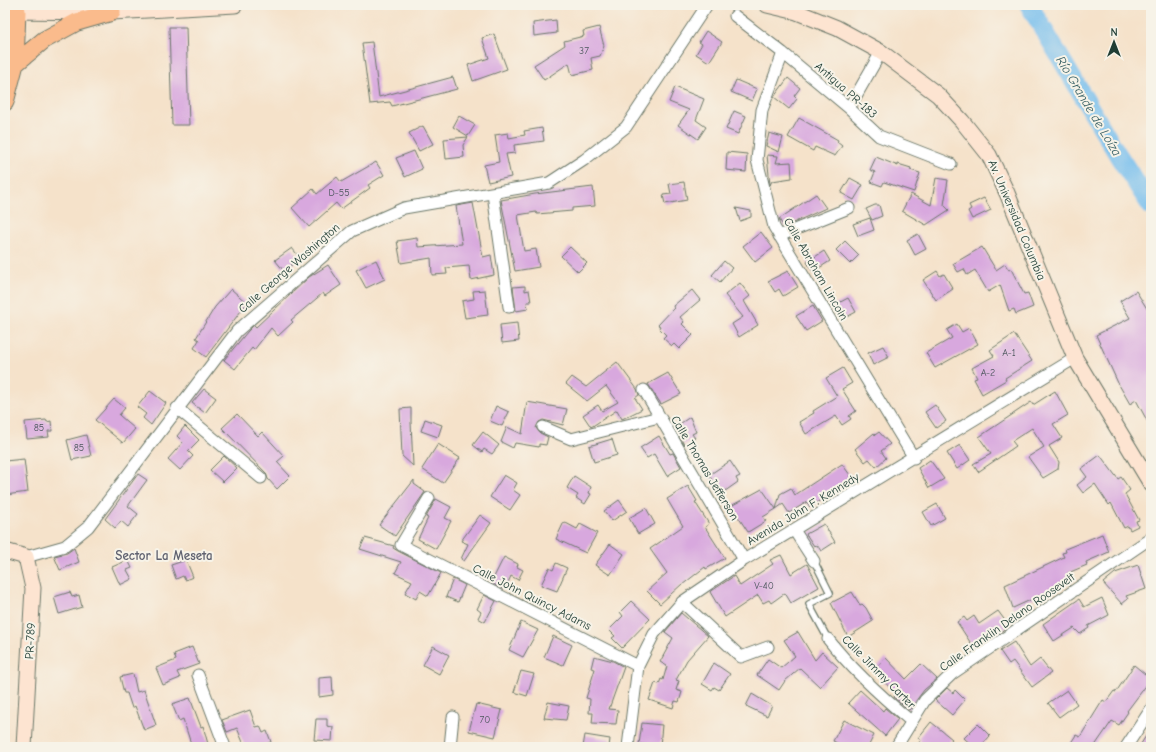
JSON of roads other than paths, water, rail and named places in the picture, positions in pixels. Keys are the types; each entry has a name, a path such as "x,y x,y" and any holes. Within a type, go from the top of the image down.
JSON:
{"main road":[{"path":"5,102 15,64 10,8 112,12 235,5"},
{"name":"Av. Universidad Columbia","path":"767,5 797,12 837,28 881,52 938,95 962,121 989,155 1007,193 1075,358 1151,484"},
{"path":"15,64 44,40 77,22 112,12"},
{"path":"5,551 26,557"},
{"name":"PR-789","path":"24,747 33,588 26,557"}],"street":[{"name":"Calle George Washington","path":"26,557 65,546 88,527 237,331 352,232 404,208 493,194 549,183 584,160 626,127 707,5"},
{"name":"Antigua PR-183","path":"735,16 783,53 849,108 879,136 951,164"},
{"path":"849,108 881,52"},
{"name":"Calle Abraham Lincoln","path":"783,53 762,110 757,160 774,227 914,458"},
{"path":"493,194 509,308"},
{"path":"779,236 849,208"},
{"name":"Avenida John F. Kennedy","path":"628,747 638,666 654,634 682,602 744,560 914,458 1075,358"},
{"name":"Calle Thomas Jefferson","path":"644,390 744,560"},
{"path":"177,408 261,478"},
{"path":"543,427 571,439 659,417"},
{"name":"Calle John Quincy Adams","path":"429,498 401,545 638,666"},
{"path":"794,530 814,561"},
{"name":"Calle Franklin Delano Roosevelt","path":"896,747 925,700 952,674 1151,538"},
{"path":"682,602 741,657 768,647"},
{"name":"Calle Jimmy Carter","path":"828,639 837,651 883,697 912,722"},
{"path":"198,675 225,747"},
{"path":"1126,747 1151,709"},
{"path":"450,747 453,717"}],"lane":[{"path":"814,561 830,593 809,604 828,639"}],"waterway":[{"name":"Río Grande de Loíza","path":"1029,5 1118,155 1151,206"}],"district":[{"name":"Sector La Meseta","path":"164,555"}]}
